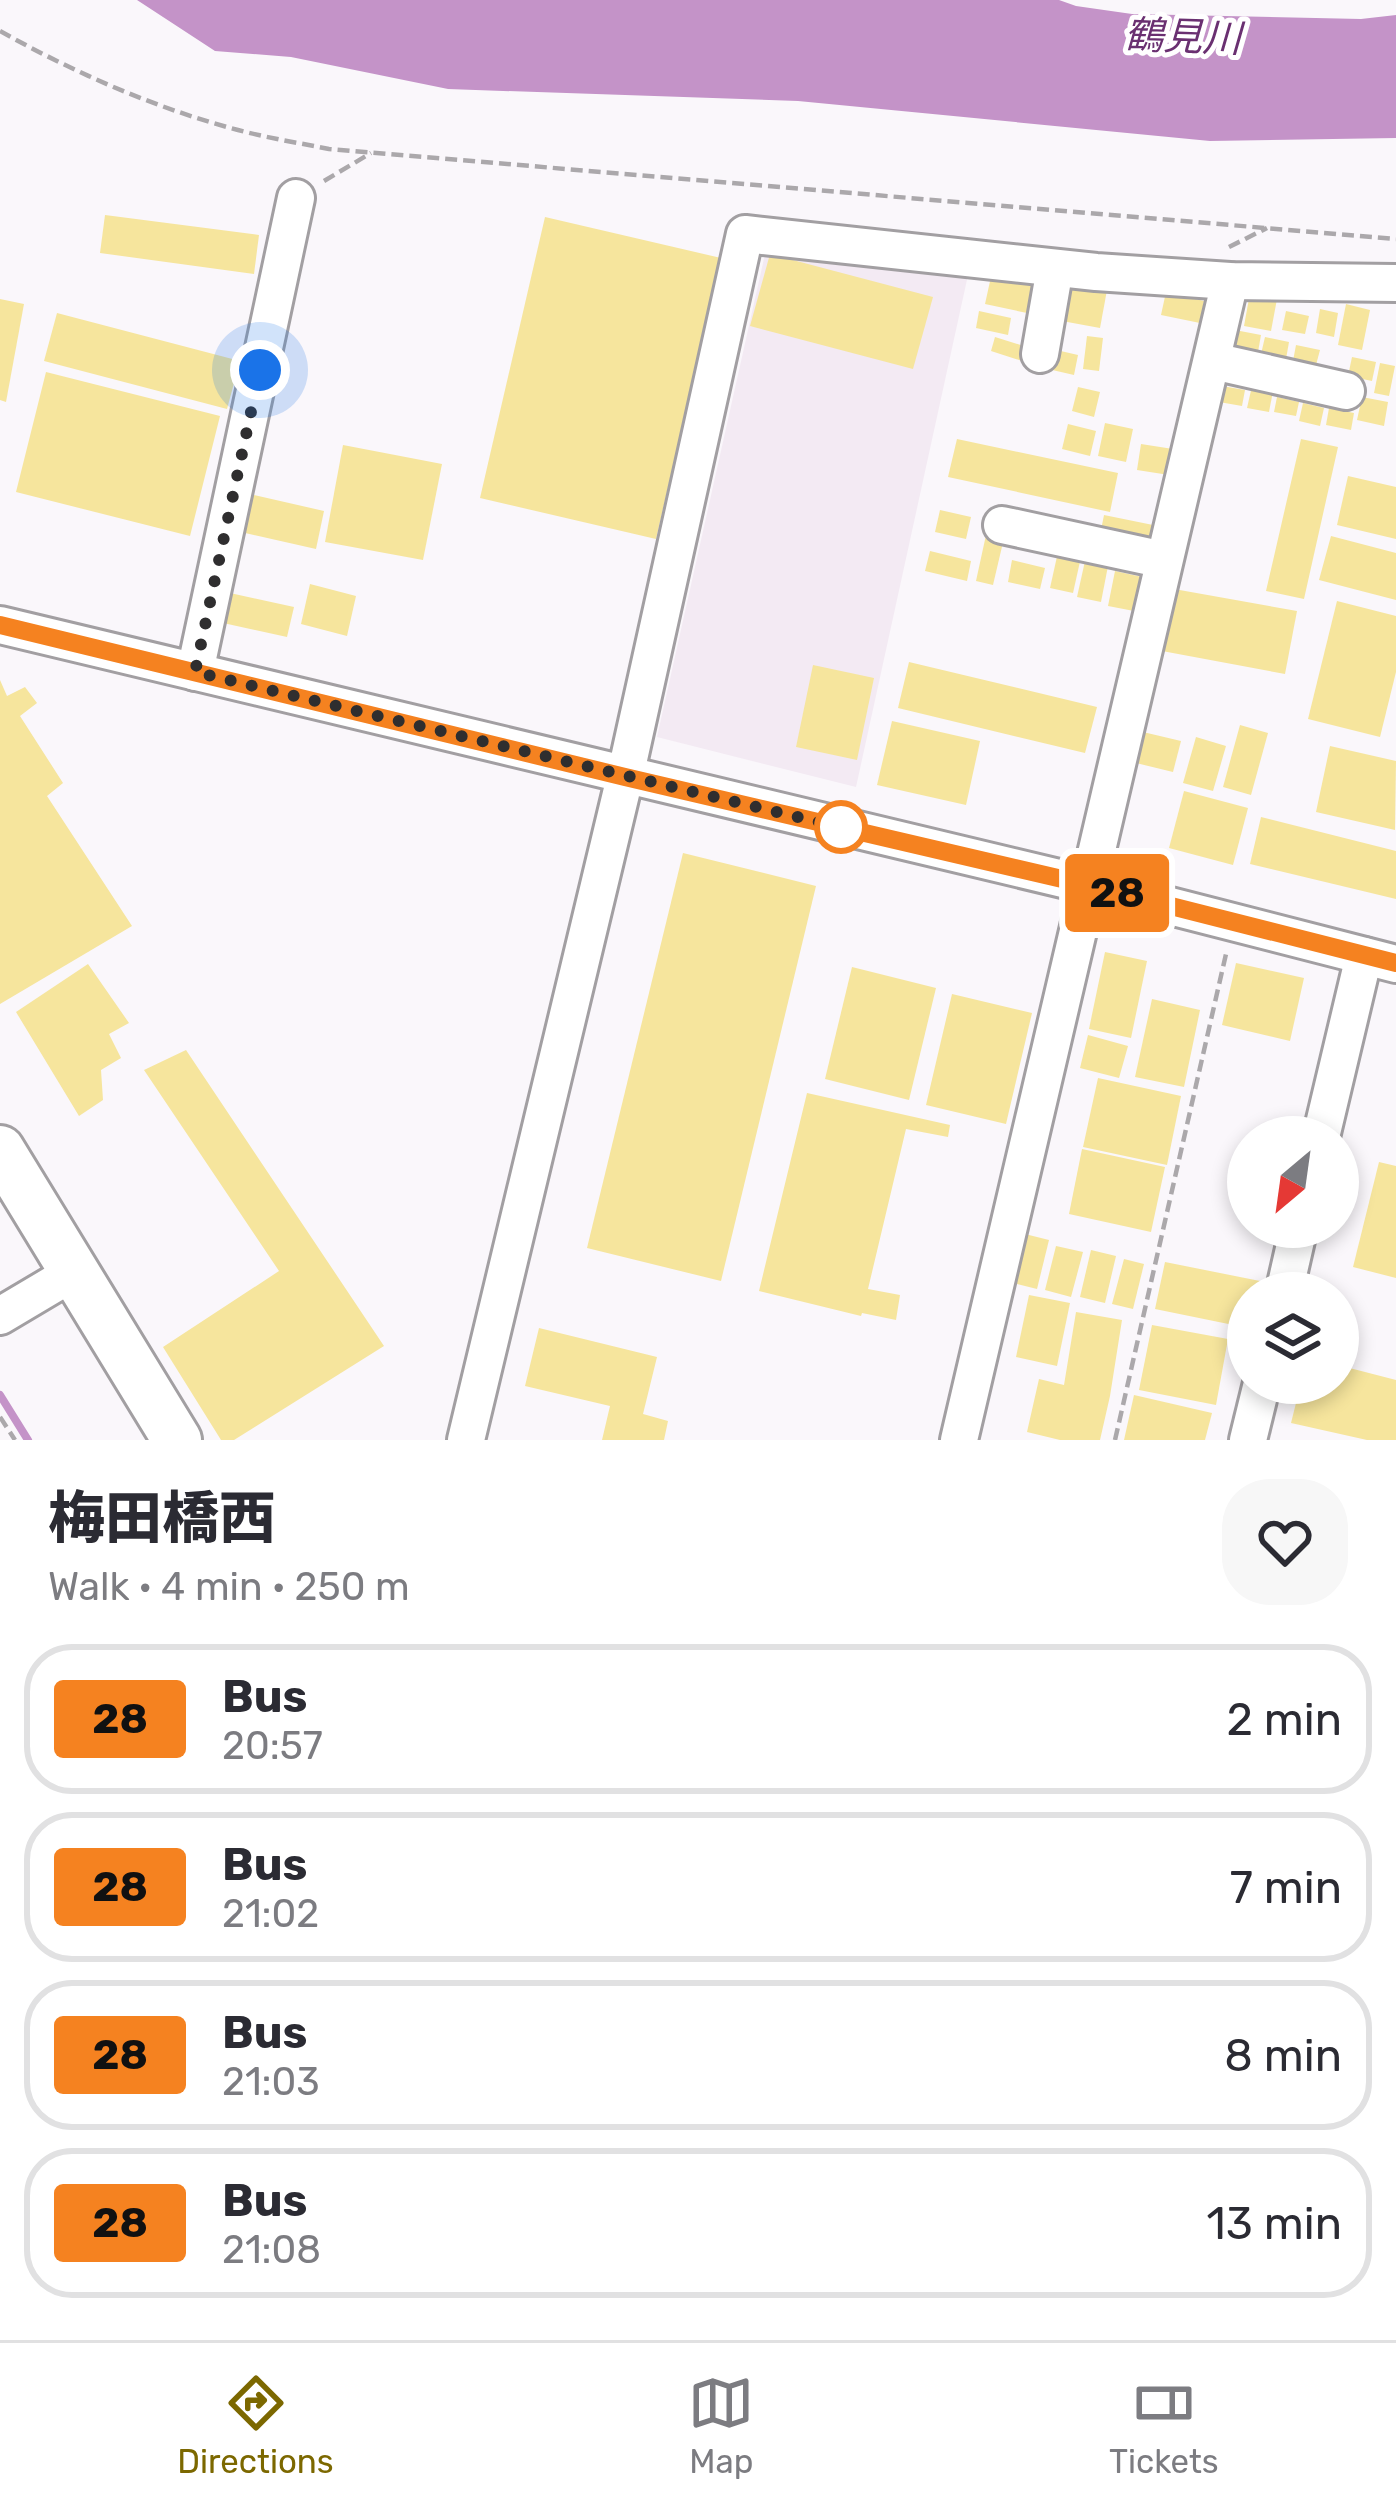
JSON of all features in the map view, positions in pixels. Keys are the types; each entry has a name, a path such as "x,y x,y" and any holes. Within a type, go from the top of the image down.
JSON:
{"main road":[{"path":"0,1150 177,1440"}],"street":[{"path":"195,672 296,198"},
{"path":"466,1440 625,777 745,234 1055,268 1230,281 1396,283"},
{"path":"1040,354 1055,268"},
{"path":"959,1440 1230,281"},
{"path":"1213,361 1336,380"},
{"path":"1002,525 1164,560"},
{"path":"0,625 1088,885 1380,960 1328,1116"},
{"path":"0,1316 74,1272"},
{"path":"1248,1440 1257,1404"}],"path":[{"path":"0,31 138,98 238,130 329,149 1396,238"},
{"path":"296,198 371,153"},
{"path":"777,197 778,188"},
{"path":"1115,1440 1233,924"},
{"path":"0,1417 15,1440"}],"shaded area":[{"path":"767,245 968,275 856,787 657,737"}],"water":[{"name":"鶴見川","path":"137,0 1059,0 1132,14 1361,19 1396,15 1396,138 1210,141 798,101 448,89 291,57 215,51"}],"building":[{"path":"105,215 259,235 254,274 100,253"},
{"path":"545,217 721,258 656,539 480,498"},
{"path":"770,254 933,297 913,369 750,326"},
{"path":"992,272 1033,281 1027,313 985,304"},
{"path":"1069,284 1107,290 1100,328 1062,321"},
{"path":"1166,292 1204,301 1200,323 1161,315"},
{"path":"1250,293 1277,299 1271,331 1244,326"},
{"path":"0,299 24,304 6,402 0,400"},
{"path":"1346,304 1370,310 1362,350 1338,345"},
{"path":"1320,309 1338,313 1334,337 1316,333"},
{"path":"979,311 1011,318 1008,335 976,328"},
{"path":"1286,311 1309,316 1305,334 1282,330"},
{"path":"57,313 240,361 227,409 44,361"},
{"path":"1235,330 1261,335 1258,352 1232,346"},
{"path":"1087,336 1103,338 1099,371 1083,369"},
{"path":"995,337 1027,347 1022,361 991,351"},
{"path":"1265,337 1289,342 1286,359 1261,354"},
{"path":"1296,345 1320,350 1316,365 1293,361"},
{"path":"1052,349 1078,355 1074,375 1048,369"},
{"path":"1352,357 1376,362 1372,381 1348,376"},
{"path":"1380,363 1395,366 1389,396 1374,393"},
{"path":"46,372 220,416 190,536 16,492"},
{"path":"1222,386 1245,390 1242,406 1219,402"},
{"path":"1252,386 1273,391 1269,412 1247,408"},
{"path":"1078,387 1100,392 1094,417 1072,411"},
{"path":"1277,397 1299,402 1296,416 1274,412"},
{"path":"1362,397 1388,402 1384,426 1357,420"},
{"path":"1303,403 1324,408 1320,426 1299,421"},
{"path":"1329,408 1354,413 1351,430 1326,425"},
{"path":"1105,423 1133,429 1126,462 1098,456"},
{"path":"1068,424 1096,431 1090,456 1062,449"},
{"path":"957,439 1118,473 1110,512 948,477"},
{"path":"1301,439 1338,447 1304,599 1266,591"},
{"path":"1141,444 1173,449 1169,475 1137,470"},
{"path":"343,445 442,464 423,560 325,542"},
{"path":"1348,476 1396,487 1396,539 1337,525"},
{"path":"241,492 324,511 316,549 232,530"},
{"path":"940,510 971,517 966,539 935,532"},
{"path":"1104,515 1153,525 1150,545 1100,535"},
{"path":"986,535 1004,538 993,585 976,581"},
{"path":"1331,536 1396,553 1396,600 1319,580"},
{"path":"930,551 971,561 967,581 925,571"},
{"path":"1058,552 1081,557 1073,593 1050,588"},
{"path":"1012,560 1045,568 1040,589 1008,582"},
{"path":"1085,561 1108,566 1101,602 1077,597"},
{"path":"1115,571 1142,577 1134,611 1108,606"},
{"path":"310,584 356,596 347,636 301,624"},
{"path":"1174,589 1297,611 1285,674 1162,651"},
{"path":"221,591 294,607 287,637 214,621"},
{"path":"1337,601 1396,616 1396,672 1380,737 1308,719"},
{"path":"909,662 1097,707 1085,753 898,708"},
{"path":"813,665 874,678 857,760 796,747"},
{"path":"0,680 7,696 25,687 37,703 20,716 63,783 47,796 132,926 0,1004"},
{"path":"892,721 980,741 966,805 877,785"},
{"path":"1240,725 1268,733 1251,795 1223,787"},
{"path":"1143,732 1181,741 1173,772 1136,763"},
{"path":"1196,737 1226,746 1213,791 1183,783"},
{"path":"1330,746 1396,761 1395,830 1316,812"},
{"path":"1184,791 1248,808 1233,865 1169,848"},
{"path":"1261,817 1396,851 1396,899 1250,864"},
{"path":"683,853 816,886 721,1281 587,1248"},
{"path":"1105,952 1147,961 1131,1038 1089,1029"},
{"path":"1236,963 1304,978 1290,1041 1222,1025"},
{"path":"88,964 129,1023 109,1034 121,1058 101,1070 103,1100 79,1116 16,1012"},
{"path":"852,967 936,988 909,1100 825,1079"},
{"path":"952,994 1032,1013 1006,1124 926,1105"},
{"path":"1152,999 1200,1010 1184,1087 1135,1077"},
{"path":"1088,1035 1128,1046 1119,1078 1080,1068"},
{"path":"186,1050 384,1346 234,1440 221,1440 163,1347 279,1271 144,1070"},
{"path":"1098,1078 1181,1096 1167,1165 1083,1147"},
{"path":"807,1093 950,1125 948,1137 906,1129 868,1289 900,1295 896,1320 759,1291"},
{"path":"1082,1149 1165,1167 1151,1232 1069,1214"},
{"path":"1379,1162 1396,1166 1396,1278 1353,1267"},
{"path":"1025,1234 1049,1240 1037,1289 1013,1283"},
{"path":"1056,1246 1083,1252 1071,1297 1045,1290"},
{"path":"1091,1250 1116,1256 1105,1303 1080,1297"},
{"path":"1124,1259 1144,1264 1133,1309 1112,1304"},
{"path":"1165,1262 1227,1274 1227,1324 1155,1309"},
{"path":"1029,1295 1070,1303 1057,1366 1016,1357"},
{"path":"1076,1312 1122,1320 1100,1440 1060,1440 1027,1432 1039,1379 1064,1385"},
{"path":"1152,1325 1227,1339 1216,1405 1139,1390"},
{"path":"539,1328 657,1357 643,1414 668,1421 664,1440 602,1440 610,1406 525,1386"},
{"path":"1359,1370 1396,1380 1396,1440 1367,1440 1291,1423 1296,1404 1359,1404"},
{"path":"1134,1395 1212,1413 1205,1440 1124,1440"}],"waterway":[{"path":"0,1395 28,1440"}],"bus line":[{"name":"28","path":"0,625 1396,963"}],"route":[{"path":"260,370 195,672 856,831 841,827"}]}
